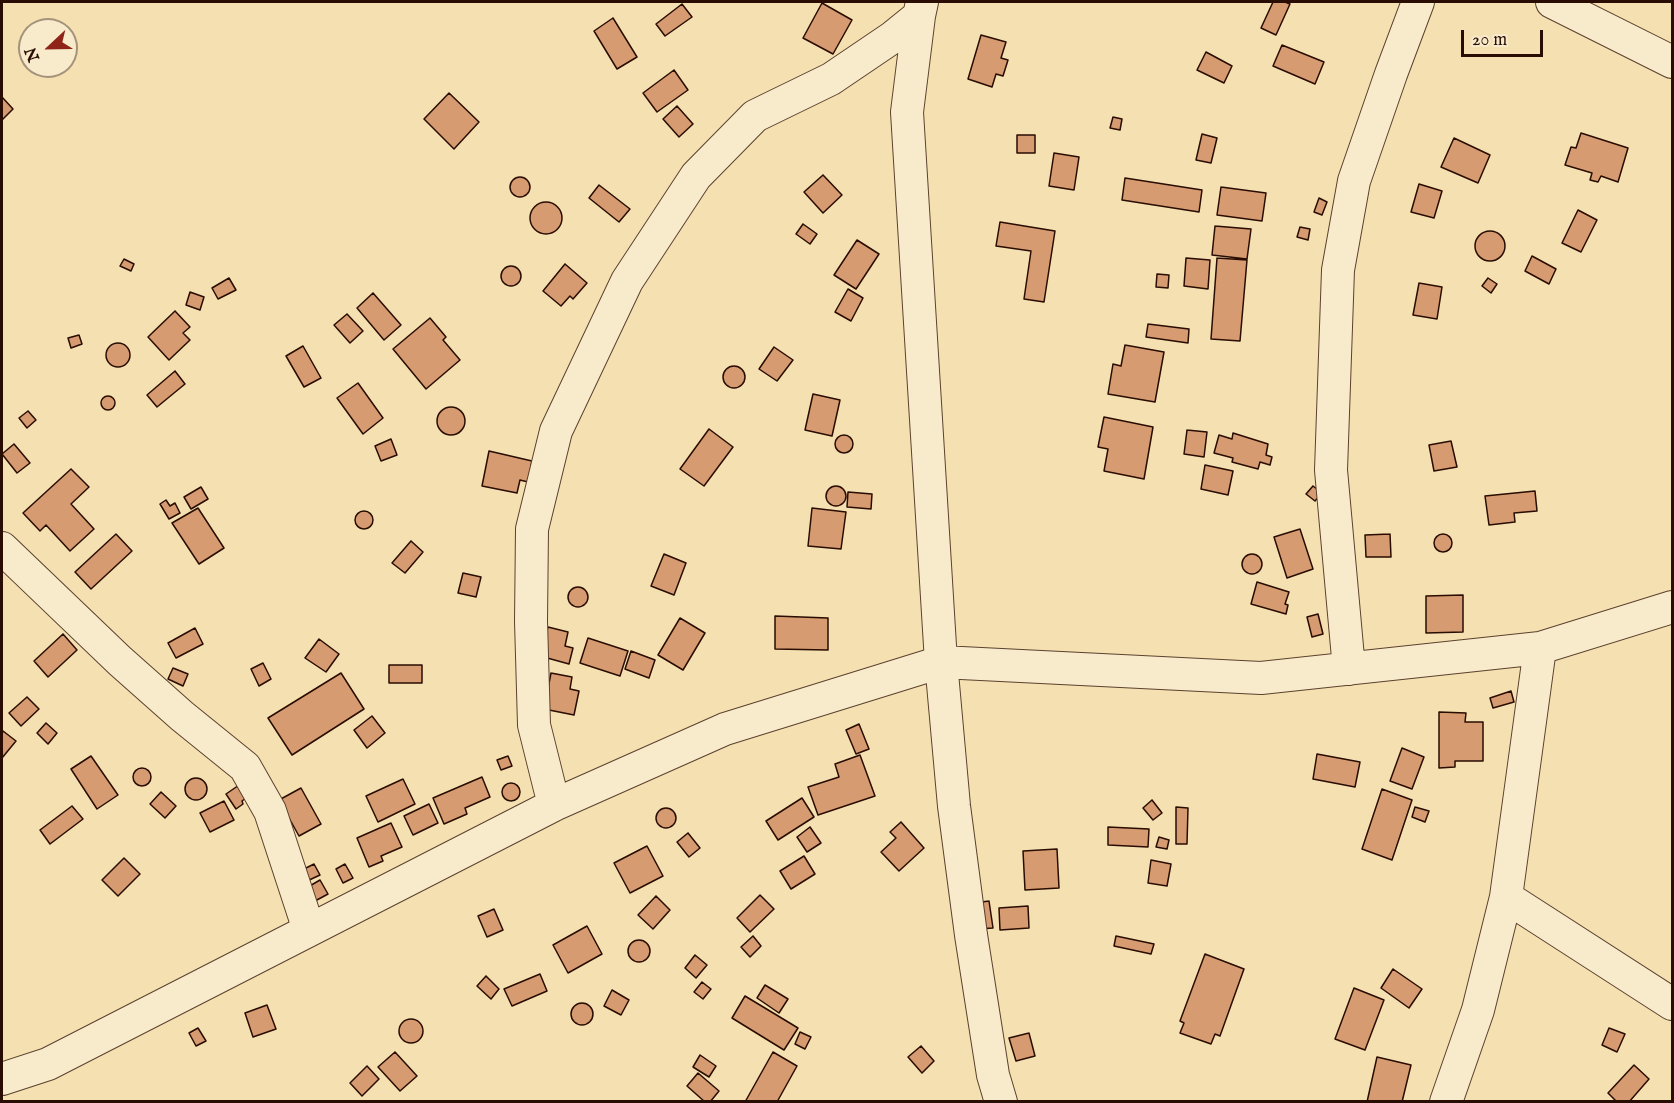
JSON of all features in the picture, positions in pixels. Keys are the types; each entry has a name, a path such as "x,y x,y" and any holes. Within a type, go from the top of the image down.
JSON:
{"street":[{"path":"1348,669 1331,470 1338,270 1354,181 1418,2"},
{"path":"1552,2 1672,62"},
{"path":"921,9 907,112 941,662 954,806 969,924 993,1076 1001,1101"},
{"path":"554,804 534,725 531,621 532,529 556,431 627,281 696,176 755,116 831,79 893,37 921,9"},
{"path":"2,548 120,661 182,716 245,767 270,811 309,930"},
{"path":"2,1079 48,1064 554,804 725,729 941,662 1262,678 1540,648 1672,607"},
{"path":"1446,1101 1478,1010 1506,897 1540,648"},
{"path":"1506,897 1672,1004"}],"building":[{"path":"1273,2 1290,4 1276,35 1261,28"},
{"path":"822,3 852,20 833,54 803,38"},
{"path":"682,4 692,17 665,36 656,24"},
{"path":"613,18 637,57 617,69 594,31"},
{"path":"981,35 1006,42 1001,58 1008,60 1003,76 996,74 992,87 968,79"},
{"path":"1282,45 1324,62 1315,84 1273,66"},
{"path":"1206,52 1232,66 1224,83 1197,70"},
{"path":"674,70 688,90 657,112 643,93"},
{"path":"449,93 479,122 454,149 424,119"},
{"path":"2,97 13,109 2,120"},
{"path":"677,106 693,124 679,137 663,119"},
{"path":"1113,117 1122,119 1120,130 1110,128"},
{"path":"1581,133 1628,148 1618,182 1601,176 1598,182 1590,180 1592,173 1565,165 1571,147 1576,148"},
{"path":"1202,134 1217,138 1211,163 1196,160"},
{"path":"1017,135 1035,135 1035,153 1017,153"},
{"path":"1454,138 1490,155 1478,183 1441,167"},
{"path":"1054,153 1079,157 1074,190 1049,186"},
{"path":"823,175 842,195 823,213 804,192"},
{"path":"520,177 527,180 530,187 527,194 520,197 513,194 510,187 513,180"},
{"path":"1125,178 1202,190 1199,212 1122,200"},
{"path":"1419,184 1442,191 1434,218 1411,212"},
{"path":"599,185 630,209 619,222 589,198"},
{"path":"1221,187 1266,193 1262,221 1217,215"},
{"path":"1319,198 1327,202 1322,215 1314,212"},
{"path":"546,202 557,207 562,218 557,229 546,234 535,229 530,218 535,207"},
{"path":"1578,210 1597,220 1581,252 1562,243"},
{"path":"1000,222 1055,231 1044,302 1024,299 1031,251 996,246"},
{"path":"803,224 817,234 810,244 796,234"},
{"path":"1215,226 1251,229 1247,259 1212,255"},
{"path":"1300,227 1310,229 1308,240 1297,237"},
{"path":"1490,231 1501,235 1505,246 1501,257 1490,261 1479,257 1475,246 1479,235"},
{"path":"857,240 879,254 856,289 834,275"},
{"path":"1532,256 1556,269 1549,284 1525,271"},
{"path":"1186,258 1210,260 1208,289 1184,286"},
{"path":"1217,258 1247,260 1240,341 1211,339"},
{"path":"124,259 134,264 131,271 120,266"},
{"path":"565,264 587,283 573,299 570,296 561,306 543,291"},
{"path":"507,266 515,266 521,272 521,280 515,286 507,286 501,280 501,272"},
{"path":"1157,274 1169,275 1168,288 1156,287"},
{"path":"229,278 236,290 218,299 212,288"},
{"path":"1488,278 1497,284 1491,293 1482,286"},
{"path":"1419,283 1442,287 1437,319 1413,315"},
{"path":"848,289 863,298 851,321 835,312"},
{"path":"190,292 204,297 200,310 186,305"},
{"path":"373,293 401,325 384,340 357,308"},
{"path":"175,311 190,327 183,333 190,340 169,360 148,337"},
{"path":"347,314 363,331 350,343 334,325"},
{"path":"430,318 446,337 443,340 460,360 426,389 393,349"},
{"path":"1148,324 1189,329 1188,343 1146,337"},
{"path":"79,335 82,344 71,348 68,338"},
{"path":"118,343 127,346 130,355 127,364 118,367 109,364 106,355 109,346"},
{"path":"1125,345 1164,352 1155,402 1108,394 1113,364 1121,366"},
{"path":"303,346 321,378 304,387 286,356"},
{"path":"774,347 793,360 777,381 759,369"},
{"path":"734,366 742,369 745,377 742,385 734,388 726,385 723,377 726,369"},
{"path":"175,371 185,384 157,407 147,395"},
{"path":"358,383 383,418 363,434 337,398"},
{"path":"813,394 840,400 832,436 805,430"},
{"path":"105,396 111,396 115,403 111,410 105,410 101,406 101,400"},
{"path":"451,407 461,411 465,421 461,431 451,435 441,431 437,421 441,411"},
{"path":"28,411 36,420 27,428 19,418"},
{"path":"1104,417 1153,427 1144,479 1104,471 1108,449 1098,447"},
{"path":"709,429 733,447 704,486 680,469"},
{"path":"1187,430 1207,432 1204,457 1184,454"},
{"path":"1233,433 1268,444 1266,455 1272,457 1270,465 1260,462 1258,469 1232,462 1233,458 1214,453 1219,435 1232,439"},
{"path":"840,435 848,435 853,440 851,451 840,453 835,448 835,440"},
{"path":"391,439 397,455 381,461 375,446"},
{"path":"1451,441 1457,467 1434,471 1429,445"},
{"path":"14,444 30,463 17,473 2,454"},
{"path":"489,451 532,461 528,482 520,480 517,493 482,486"},
{"path":"1205,465 1233,471 1228,495 1201,489"},
{"path":"71,469 89,487 71,504 94,529 70,551 46,525 40,531 23,513"},
{"path":"836,486 843,489 846,496 843,503 836,506 829,503 826,496 829,489"},
{"path":"1313,486 1322,493 1315,501 1306,494"},
{"path":"201,487 208,499 191,509 184,497"},
{"path":"1535,491 1537,511 1514,513 1515,522 1489,525 1485,496"},
{"path":"848,492 872,494 871,509 847,507"},
{"path":"166,500 170,506 175,503 180,513 169,519 160,504"},
{"path":"198,508 224,548 199,564 172,523"},
{"path":"812,508 846,512 841,549 808,546"},
{"path":"364,511 372,516 373,520 368,528 364,529 356,524 355,520 360,512"},
{"path":"1300,529 1313,569 1287,578 1274,537"},
{"path":"116,534 132,551 91,589 75,572"},
{"path":"1390,534 1391,557 1366,557 1365,535"},
{"path":"1439,534 1447,534 1452,539 1450,550 1439,552 1434,547 1434,539"},
{"path":"411,541 423,552 405,573 392,563"},
{"path":"664,554 686,563 674,595 651,586"},
{"path":"1252,554 1259,557 1262,564 1259,571 1252,574 1245,571 1242,564 1245,557"},
{"path":"463,573 481,577 476,597 458,593"},
{"path":"1257,582 1289,592 1285,604 1288,605 1286,614 1251,604"},
{"path":"578,587 585,590 588,597 585,604 578,607 571,604 568,597 571,590"},
{"path":"1463,595 1463,632 1426,633 1426,596"},
{"path":"1318,614 1323,634 1312,637 1307,617"},
{"path":"775,616 828,618 828,650 775,649"},
{"path":"680,618 705,633 683,670 658,655"},
{"path":"548,627 568,632 565,646 573,648 569,664 540,656"},
{"path":"195,628 203,644 176,658 168,643"},
{"path":"63,634 77,650 48,677 34,661"},
{"path":"588,638 628,651 620,676 580,663"},
{"path":"319,639 339,654 326,672 305,658"},
{"path":"631,651 655,660 649,678 625,669"},
{"path":"263,663 271,679 259,686 251,669"},
{"path":"389,665 422,665 422,683 389,683"},
{"path":"173,668 188,674 183,686 168,679"},
{"path":"341,673 364,709 292,755 268,718"},
{"path":"551,673 572,677 570,689 579,691 574,715 544,709"},
{"path":"1511,691 1514,702 1493,708 1490,698"},
{"path":"27,697 39,709 21,726 9,713"},
{"path":"1439,712 1466,713 1465,722 1483,722 1483,761 1455,761 1455,767 1439,768"},
{"path":"372,716 385,733 367,748 354,730"},
{"path":"46,723 57,733 48,744 37,733"},
{"path":"859,724 869,749 856,754 846,730"},
{"path":"3,731 16,741 2,758 2,733"},
{"path":"1402,748 1424,757 1412,789 1390,781"},
{"path":"1317,754 1360,762 1355,787 1313,779"},
{"path":"860,755 875,796 818,815 808,787 839,777 835,764"},
{"path":"91,756 118,795 97,809 71,769"},
{"path":"508,756 512,766 501,770 497,760"},
{"path":"138,768 146,768 151,773 149,784 138,786 133,781 133,773"},
{"path":"482,777 490,797 465,808 467,814 444,824 433,798"},
{"path":"196,778 204,781 207,789 204,797 196,800 188,797 185,789 188,781"},
{"path":"403,779 415,804 378,822 366,796"},
{"path":"242,783 250,795 236,809 226,794"},
{"path":"511,783 517,786 520,792 517,798 511,801 505,798 502,792 505,786"},
{"path":"301,788 321,824 299,836 279,800"},
{"path":"1382,789 1412,800 1392,860 1362,849"},
{"path":"161,792 176,806 165,818 150,804"},
{"path":"802,798 814,817 778,840 766,821"},
{"path":"1152,800 1162,813 1153,820 1143,808"},
{"path":"224,801 234,820 210,832 200,813"},
{"path":"429,804 438,823 413,835 404,816"},
{"path":"72,806 83,819 50,844 40,830"},
{"path":"1176,807 1188,808 1187,844 1176,844"},
{"path":"1415,807 1429,811 1425,822 1412,817"},
{"path":"666,808 673,811 676,818 673,825 666,828 659,825 656,818 659,811"},
{"path":"901,822 924,848 899,871 881,852 896,838 890,832"},
{"path":"391,823 402,847 381,856 383,861 369,867 357,838"},
{"path":"810,827 821,843 807,852 797,837"},
{"path":"1108,827 1149,829 1148,847 1108,845"},
{"path":"688,833 700,848 689,857 677,842"},
{"path":"1159,837 1169,840 1167,849 1156,847"},
{"path":"647,846 663,876 630,893 614,863"},
{"path":"1057,849 1059,888 1025,890 1023,851"},
{"path":"804,856 815,874 791,889 780,871"},
{"path":"124,858 140,874 118,896 102,880"},
{"path":"1151,860 1171,864 1167,886 1148,883"},
{"path":"314,864 320,875 305,882 300,871"},
{"path":"345,864 353,878 343,883 336,869"},
{"path":"320,880 328,894 315,901 308,887"},
{"path":"760,895 774,909 750,932 737,918"},
{"path":"656,896 670,910 653,929 638,915"},
{"path":"989,901 993,928 977,929 974,903"},
{"path":"1028,906 1029,928 1000,930 999,908"},
{"path":"494,909 503,930 487,937 478,916"},
{"path":"587,926 602,954 568,973 553,945"},
{"path":"753,936 761,946 750,957 741,947"},
{"path":"1116,936 1154,944 1151,954 1114,946"},
{"path":"639,940 647,943 650,951 647,959 639,962 631,959 628,951 631,943"},
{"path":"1205,954 1244,969 1220,1036 1215,1034 1211,1044 1180,1033 1184,1023 1180,1021"},
{"path":"695,955 707,965 696,978 685,968"},
{"path":"1393,969 1422,989 1409,1008 1381,988"},
{"path":"540,974 547,991 512,1006 504,989"},
{"path":"486,976 499,989 491,999 477,986"},
{"path":"702,982 711,989 703,999 694,992"},
{"path":"765,985 788,999 779,1013 757,998"},
{"path":"1354,988 1384,1000 1365,1050 1335,1039"},
{"path":"612,990 629,1000 621,1015 604,1006"},
{"path":"745,996 798,1028 784,1050 732,1018"},
{"path":"582,1003 590,1006 593,1014 590,1022 582,1025 574,1022 571,1014 574,1006"},
{"path":"267,1005 276,1029 253,1037 245,1013"},
{"path":"411,1019 419,1023 423,1031 419,1039 411,1043 403,1039 399,1031 403,1023"},
{"path":"198,1028 206,1041 196,1046 189,1033"},
{"path":"1609,1028 1625,1034 1617,1052 1602,1045"},
{"path":"800,1032 811,1037 805,1049 795,1044"},
{"path":"1029,1033 1035,1056 1016,1061 1009,1038"},
{"path":"921,1046 934,1061 922,1073 908,1057"},
{"path":"395,1052 417,1076 400,1091 378,1067"},
{"path":"773,1052 797,1066 777,1102 745,1102"},
{"path":"700,1055 716,1066 709,1077 693,1067"},
{"path":"1377,1057 1411,1065 1402,1102 1367,1102"},
{"path":"1634,1065 1649,1079 1629,1102 1617,1102 1608,1093"},
{"path":"367,1066 379,1079 362,1096 350,1083"},
{"path":"698,1073 719,1091 710,1102 705,1102 687,1086"}]}
